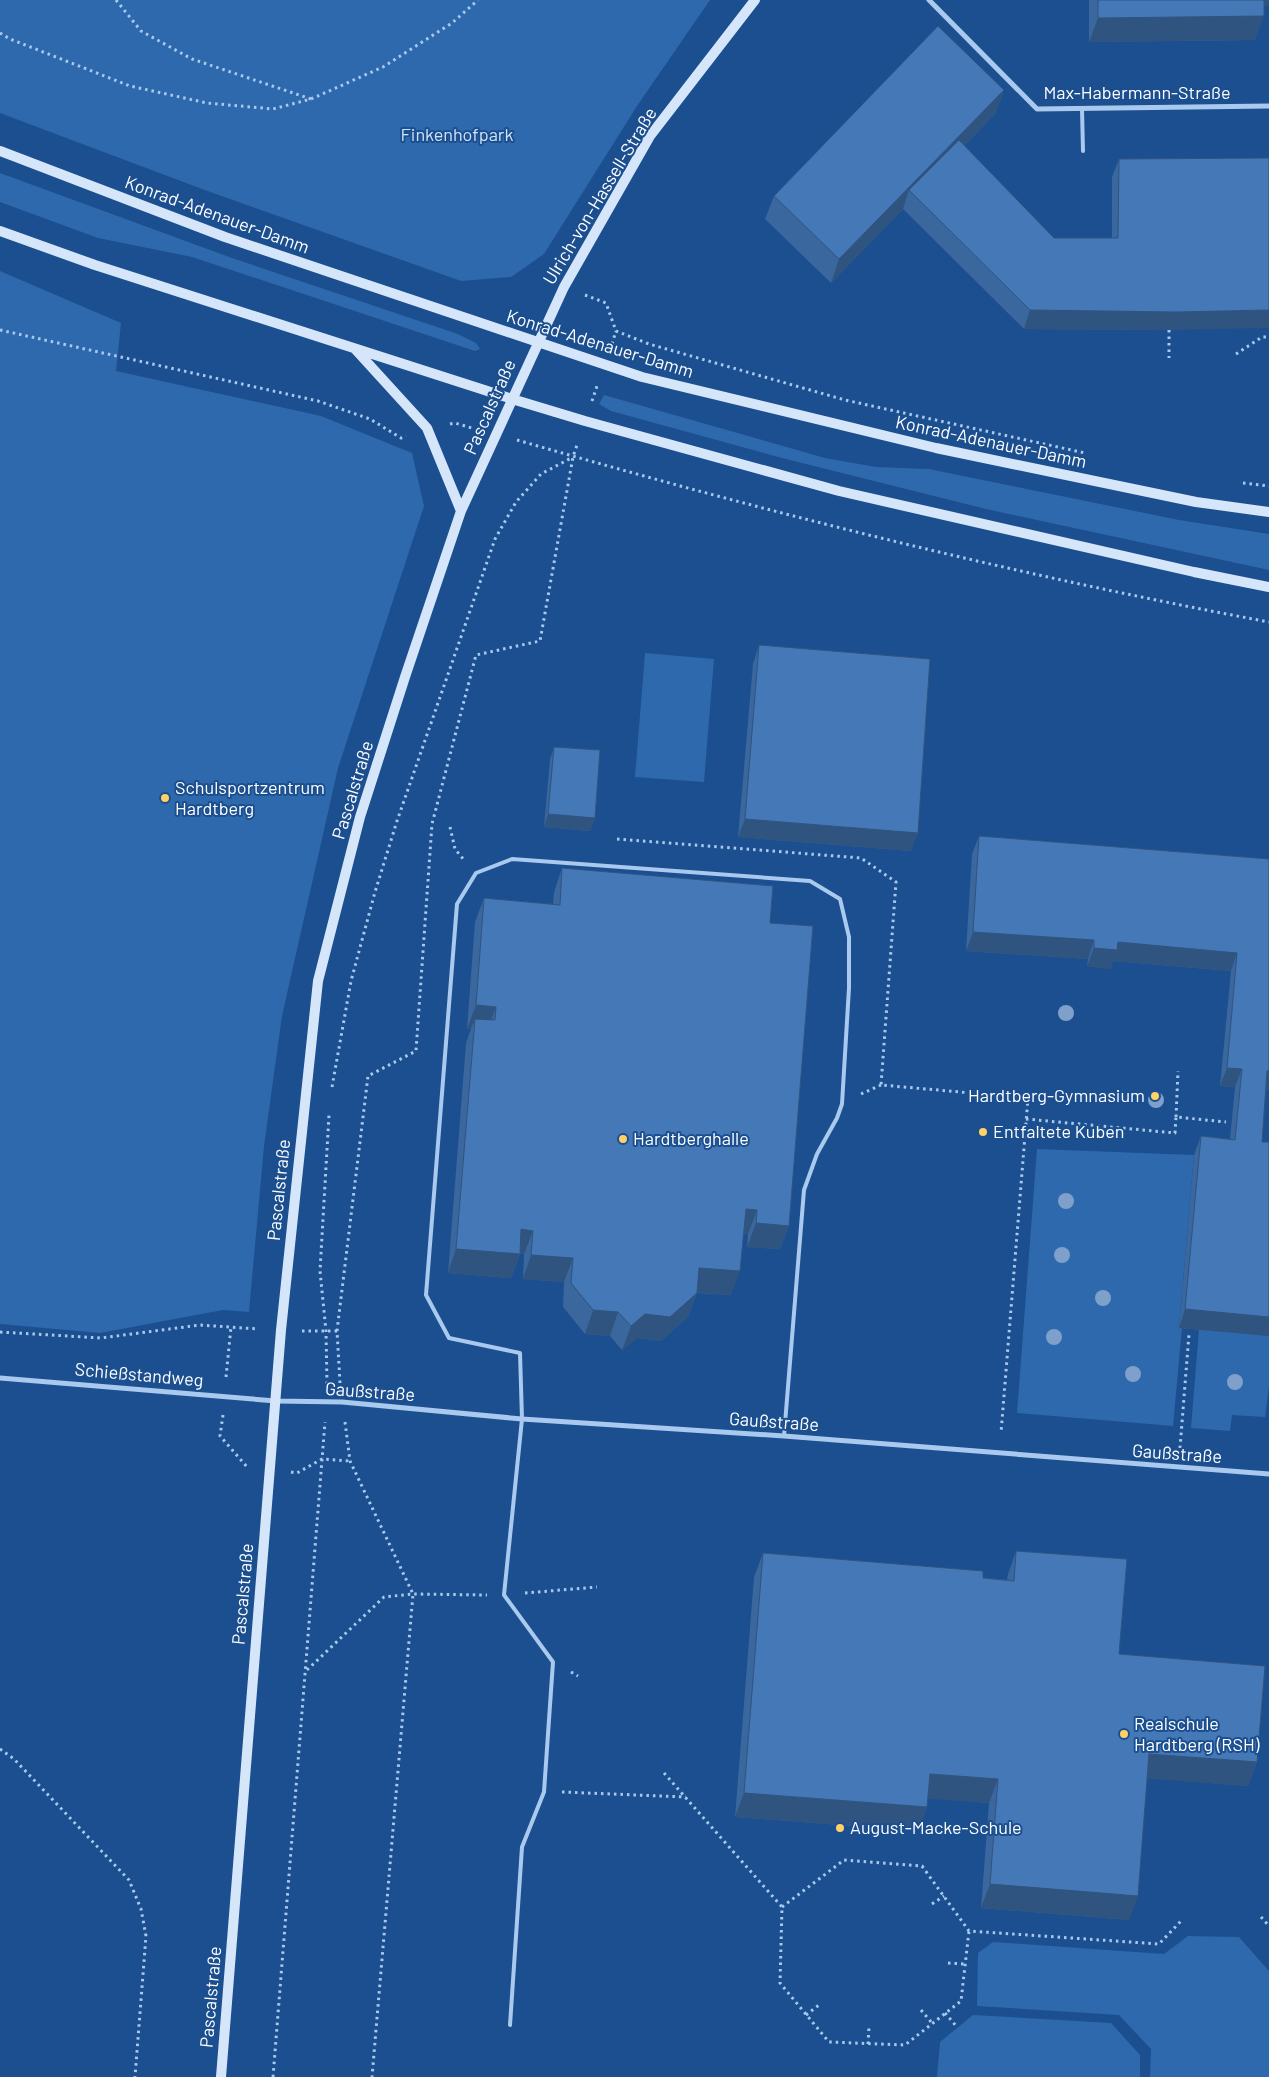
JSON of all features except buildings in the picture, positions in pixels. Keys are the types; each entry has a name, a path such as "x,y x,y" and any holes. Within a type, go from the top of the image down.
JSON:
{"main road":[{"name":"Ulrich-von-Hassell-Straße","path":"537,342 564,287 650,136 754,0"},
{"name":"Konrad-Adenauer-Damm","path":"0,151 225,237 642,377 936,448 1196,502 1269,512"},
{"path":"0,231 95,265 355,350 585,421 840,491 1194,572 1269,587"},
{"name":"Pascalstraße","path":"220,2077 281,1330 318,981 360,817 461,511 537,342"},
{"path":"355,350 427,428 461,511"}],"street":[{"name":"Max-Habermann-Straße","path":"929,0 1037,110 1269,106"},
{"name":"Schießstandweg","path":"0,1378 276,1400"},
{"name":"Gaußstraße","path":"276,1400 342,1402 522,1419 784,1436 1269,1474"}],"lane":[{"path":"1082,109 1083,151"},
{"path":"510,2025 522,1847 544,1792 553,1662 504,1595 522,1419 520,1353 449,1338 426,1295 457,904 476,873 512,860 810,881 840,899 849,937 849,988 842,1104 834,1125 817,1154 804,1190 784,1436"}],"path":[{"path":"116,0 141,31 192,59 311,99"},
{"path":"0,33 10,40 130,86 207,103 273,110 311,99 383,67 452,23 478,0"},
{"path":"372,2077 413,1594 350,1460 342,1402 338,1331 368,1076 416,1051 432,824 476,655 540,641 573,457 616,331 606,303 564,287"},
{"path":"0,330 318,401 370,419 401,438 427,428 455,423 825,526 1151,600 1269,622"},
{"path":"1169,330 1169,358"},
{"path":"616,331 649,344 845,400 1092,455"},
{"path":"1236,354 1262,337 1269,338"},
{"path":"332,1089 350,981 374,892 495,539 516,502 541,474 573,457"},
{"path":"1242,483 1269,486"},
{"path":"450,827 455,849"},
{"path":"617,839 861,858 896,882 881,1085 1028,1098 999,1453"},
{"path":"1026,1120 1175,1133 1178,1071"},
{"path":"273,2077 327,1402 326,1331 320,1271 329,1108"},
{"path":"1176,1117 1226,1122"},
{"path":"0,1332 101,1338 200,1325 338,1331"},
{"path":"231,1327 220,1436 246,1468 296,1473 322,1460 350,1460"},
{"path":"1179,1468 1189,1334"},
{"path":"306,1670 384,1597 413,1594 504,1595 598,1587"},
{"path":"0,1749 14,1759 129,1880 138,1902 146,1936 135,2077"},
{"path":"664,1773 782,1907 780,1983 828,2042 905,2045 960,2000 969,1931 922,1866 844,1860 782,1907"},
{"path":"544,1792 686,1797"},
{"path":"932,1904 944,1896"},
{"path":"1261,1917 1269,1926"},
{"path":"969,1931 1159,1944 1181,1921"},
{"path":"948,1963 964,1964"},
{"path":"806,2015 819,2005"},
{"path":"921,2010 932,2023"},
{"path":"945,2013 957,2027"},
{"path":"868,2044 870,2027"}],"green space":[{"name":"Finkenhofpark","path":"0,0 710,0 637,106 544,254 511,277 461,281 202,189 0,113"},
{"path":"0,173 232,258 458,334 476,343 480,349 475,351 192,257 98,238 0,202"},
{"name":"Schulsportzentrum Hardtberg","path":"0,271 121,323 116,371 321,416 412,453 424,506 338,768 282,1016 264,1146 249,1312 223,1310 100,1333 0,1324"},
{"path":"604,395 825,458 876,467 929,469 1179,520 1269,534 1269,570 986,509 782,458 611,411 599,404"},
{"path":"645,653 714,659 704,782 635,777"},
{"path":"1037,1149 1194,1155 1179,1327 1182,1328 1173,1426 1017,1413"},
{"path":"1199,1329 1269,1336 1269,1385 1265,1417 1232,1415 1230,1431 1191,1428"},
{"path":"1188,1936 1239,1937 1269,1971 1269,2077 1150,2077 1151,2049 1119,2015 977,2006 978,1953 993,1942 1164,1954"},
{"path":"973,2015 1111,2023 1140,2055 1140,2077 937,2077 940,2042"}],"place":[{"name":"Schulsportzentrum Hardtberg","path":"165,798"},
{"name":"Hardtberg-Gymnasium","path":"1155,1096"},
{"name":"Entfaltete Kuben","path":"983,1132"},
{"name":"Hardtberghalle","path":"623,1139"},
{"name":"Realschule Hardtberg (RSH)","path":"1124,1734"},
{"name":"August-Macke-Schule","path":"840,1828"}]}
